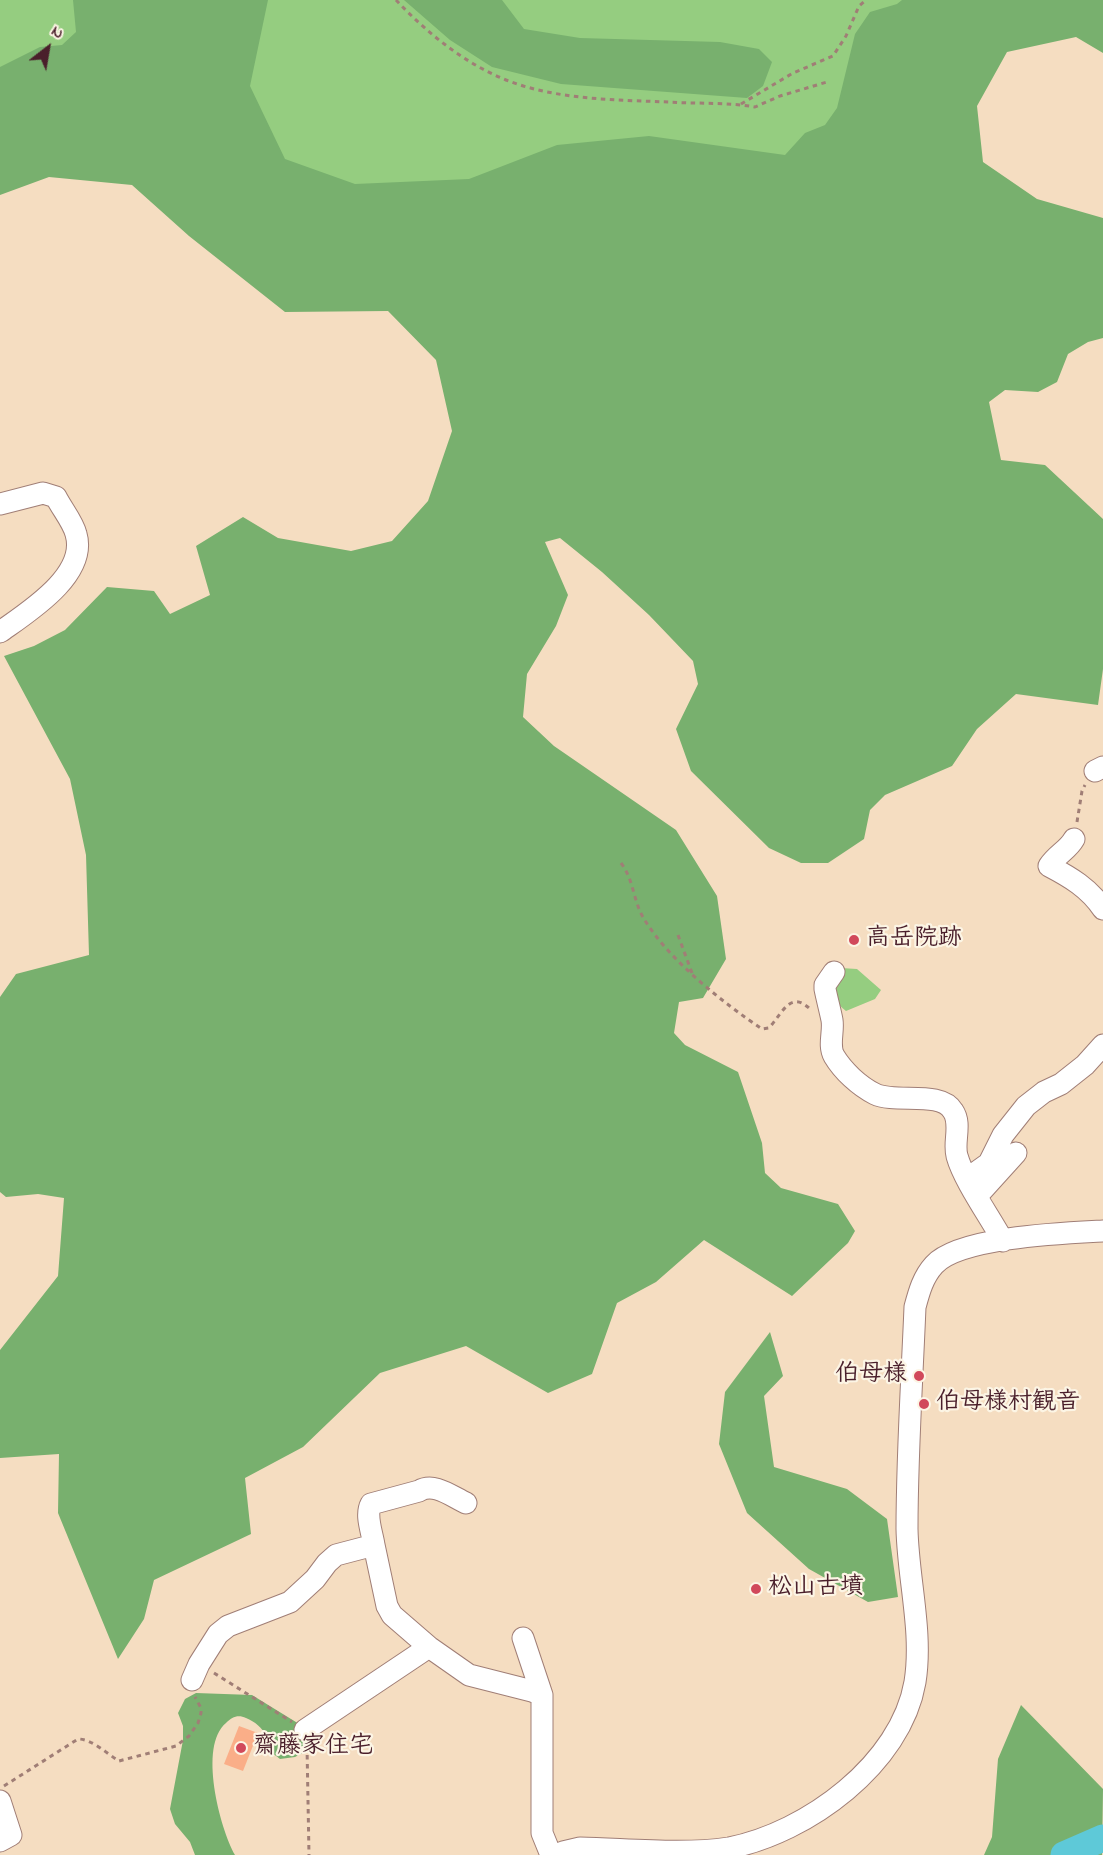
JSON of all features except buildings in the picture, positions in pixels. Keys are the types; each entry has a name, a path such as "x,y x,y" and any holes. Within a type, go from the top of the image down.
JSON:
{"street":[{"path":"0,504 8,504 43,493 56,497 76,533 78,546 73,564 59,585 41,603 0,632"},
{"path":"1074,839 1070,845 1056,855 1049,866 1075,880 1095,897 1103,909"},
{"path":"834,972 825,985 833,1022 831,1041 834,1056 856,1082 876,1094 892,1098 936,1100 946,1103 953,1110 957,1120 956,1152 961,1169 1004,1241"},
{"path":"973,1187 989,1163 1003,1135 1026,1106 1044,1092 1061,1084 1103,1045"},
{"path":"973,1187 1016,1153"},
{"path":"560,1855 563,1852 580,1848 699,1852 753,1842 816,1813 873,1765 886,1751 905,1715 915,1681 917,1643 907,1530 915,1307 922,1282 934,1264 949,1254 1004,1241 1052,1234 1103,1231"},
{"path":"466,1503 435,1488 425,1487 371,1504 368,1508 368,1516 387,1606 392,1616 429,1647 469,1675 542,1695"},
{"path":"195,1672 218,1634 228,1626 290,1602 336,1555 374,1545"},
{"path":"523,1638 542,1695 542,1833 551,1855"},
{"path":"304,1730 429,1647"},
{"path":"0,1801 11,1835 0,1840"}],"path":[{"path":"396,0 450,49 514,83 544,91 592,97 760,106 780,96 827,82"},
{"path":"740,105 793,73 833,56 846,36 859,6 867,0"},
{"path":"1074,839 1082,791 1087,781 1099,769"},
{"path":"621,863 629,873 641,914 655,937 692,973 745,1017 762,1029 769,1028 790,1003 797,1000 803,1002 815,1015"},
{"path":"678,935 692,973"},
{"path":"0,1788 78,1739 87,1739 101,1751 119,1761 176,1746 189,1736 198,1723 201,1713 192,1692 195,1672 304,1730 307,1739 309,1855"}],"green space":[{"path":"0,0 99,0 101,23 0,83"},
{"path":"73,0 268,0 250,86 285,159 355,184 469,179 557,145 649,136 785,155 805,133 825,125 837,108 855,34 870,12 897,4 902,0 1103,0 1103,53 1076,37 1007,52 977,106 983,162 1037,199 1103,218 1103,338 1088,342 1068,354 1057,382 1038,392 1005,390 989,402 1001,460 1045,465 1103,519 1103,669 1098,705 1016,694 977,729 952,766 885,795 870,810 864,839 828,863 801,863 769,848 691,771 676,729 698,684 693,661 649,615 560,538 545,542 568,595 556,626 527,674 523,717 554,746 676,830 717,896 726,959 703,998 679,1002 674,1033 685,1045 738,1072 762,1143 765,1173 781,1188 838,1204 855,1231 848,1243 792,1296 704,1240 656,1282 617,1303 592,1374 548,1393 466,1346 380,1373 303,1447 245,1478 251,1534 154,1580 144,1619 118,1659 58,1513 59,1454 0,1458 0,1350 58,1276 64,1198 38,1194 6,1197 0,1192 0,997 16,974 89,955 86,855 70,779 4,656 34,646 65,630 107,587 154,591 170,614 210,595 196,546 243,517 278,538 351,551 392,541 428,501 452,431 436,360 388,311 285,312 189,236 132,185 49,177 0,195 0,67 40,47 62,45 76,32"},
{"path":"249,0 930,0 823,161 361,215 282,167 238,90"},
{"path":"404,0 502,0 524,29 580,38 720,42 759,49 772,62 763,86 747,98 561,84 492,67 450,40"},
{"path":"841,968 857,969 881,990 875,999 846,1011 840,1006 834,996 834,991"},
{"path":"770,1332 783,1376 764,1396 774,1467 847,1489 887,1519 898,1597 868,1602 809,1569 747,1513 719,1444 725,1392"},
{"path":"196,1693 252,1695 304,1727 310,1738 306,1751 295,1757 280,1759 269,1750 267,1738 260,1727 243,1717 238,1716 231,1719 218,1734 213,1750 214,1788 223,1826 235,1855 195,1855 190,1842 175,1824 170,1809 183,1740 183,1726 178,1713 185,1699"},
{"path":"1021,1705 1103,1789 1102,1855 984,1855 992,1837 998,1759"}],"waterway":[{"path":"1064,1855 1103,1838"}],"place":[{"name":"高岳院跡","path":"854,940"},
{"name":"伯母様","path":"919,1376"},
{"name":"伯母様村観音","path":"924,1404"},
{"name":"松山古墳","path":"756,1589"},
{"name":"齋藤家住宅","path":"241,1748"}]}
